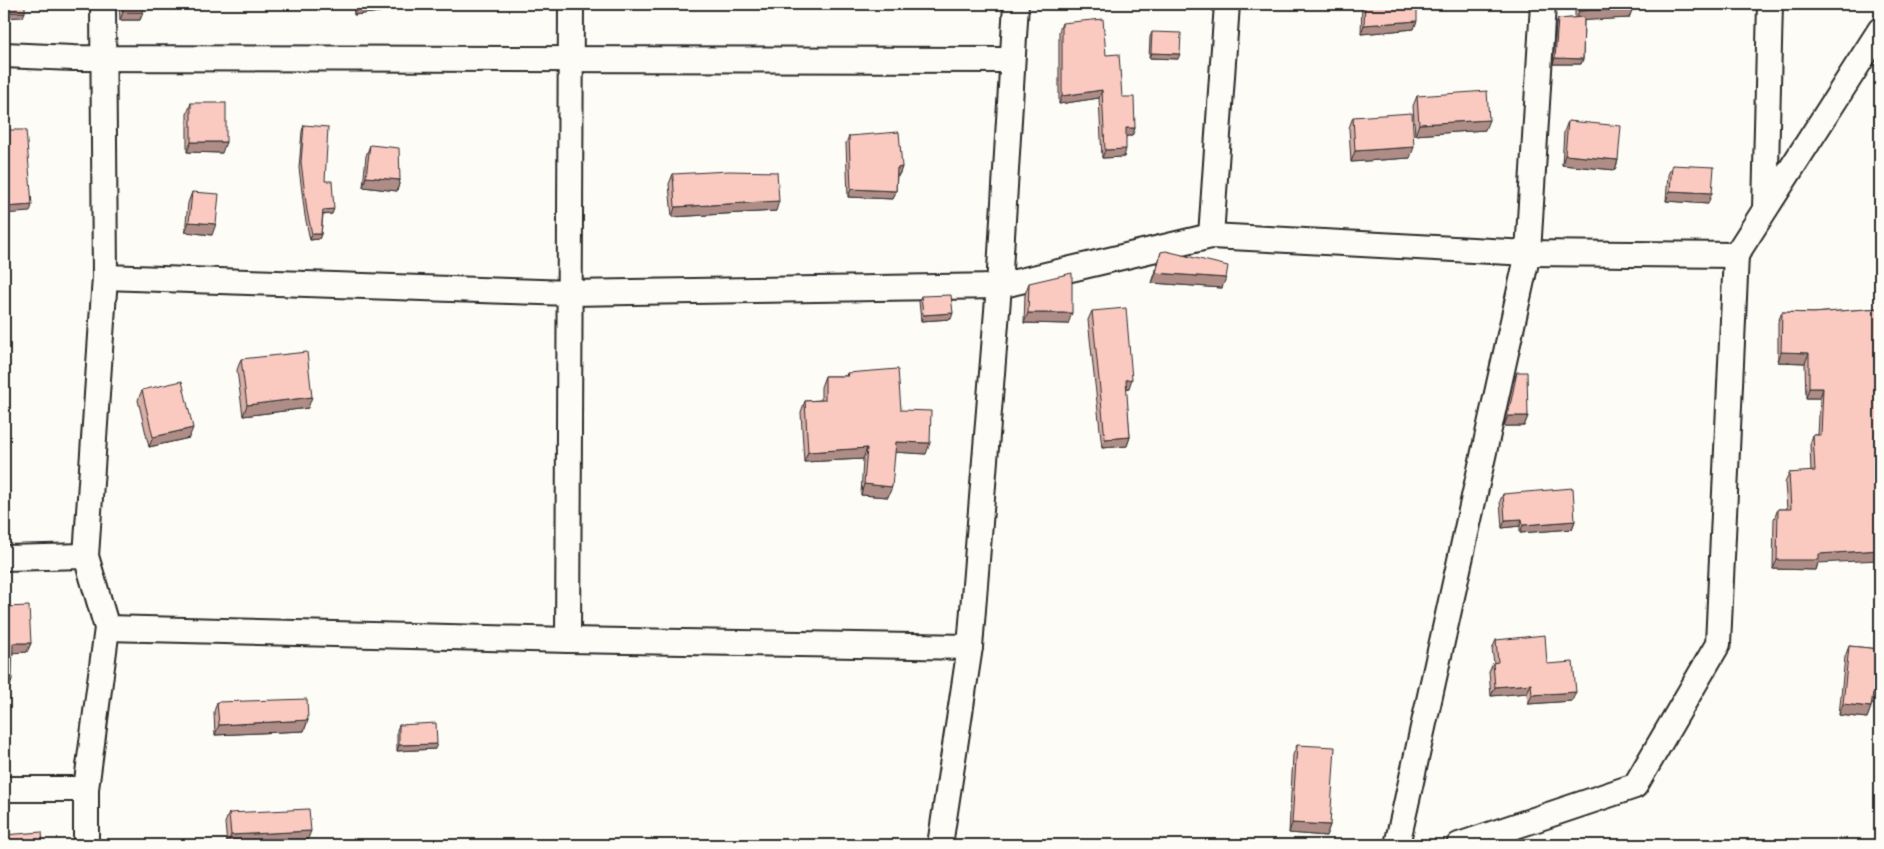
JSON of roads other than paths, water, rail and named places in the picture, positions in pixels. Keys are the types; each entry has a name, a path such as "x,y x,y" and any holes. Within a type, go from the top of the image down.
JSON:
{"street":[{"path":"86,845 86,789 106,628 86,556 105,277 103,4"},
{"path":"568,640 572,4"},
{"path":"940,845 970,647 999,286 1016,4"},
{"path":"1211,236 1226,4"},
{"path":"1397,845 1528,253 1543,4"},
{"path":"1766,208 1770,4"},
{"path":"1459,845 1636,786 1718,644 1736,255 1880,30"},
{"path":"4,55 103,58 1012,60"},
{"path":"105,277 570,293 999,286 1211,236 1528,253 1736,255"},
{"path":"4,558 86,556"},
{"path":"106,628 568,640 970,647"},
{"path":"4,789 86,789"}]}
